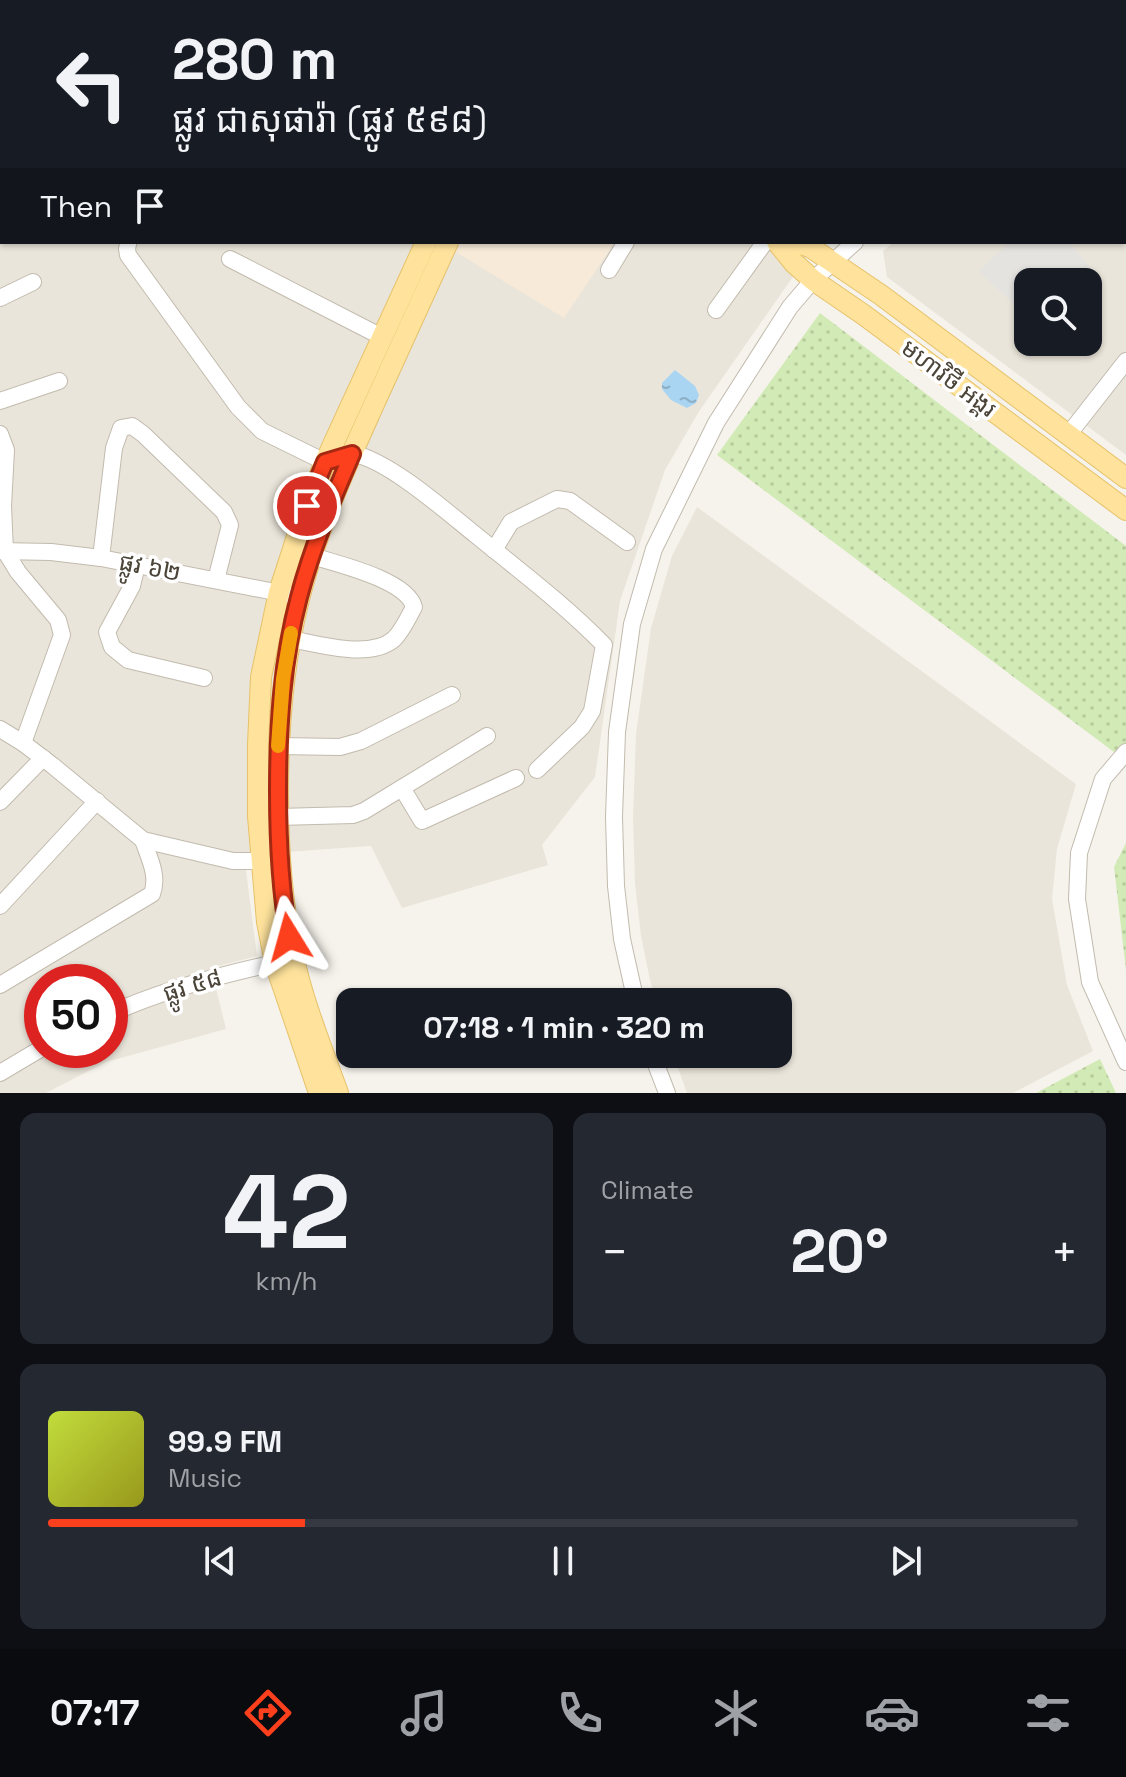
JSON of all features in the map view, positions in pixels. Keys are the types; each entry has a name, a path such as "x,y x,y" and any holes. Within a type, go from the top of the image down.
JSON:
{"main road":[{"path":"319,1093 275,963 267,922 261,861 258,745 261,677 279,592 307,506 425,244"},
{"path":"338,1093 293,957 286,918 278,817 278,746 283,679 299,597 312,556 352,454 447,244"},
{"name":"មហាវិថី អង្គរ","path":"779,244 813,280 1126,510"},
{"name":"មហាវិថី អង្គរ","path":"800,244 810,247 881,295 1126,478"}],"street":[{"path":"128,244 128,255 238,407 262,431 325,462 352,454 385,467 494,550 585,625 604,645 592,711 582,727 537,770"},
{"path":"609,270 625,244"},
{"path":"716,310 764,244"},
{"path":"633,988 622,939 616,886 614,817 617,732 632,624 654,549 716,423 782,318 813,280 853,244"},
{"path":"230,259 382,337"},
{"path":"0,298 33,282"},
{"path":"1068,435 1126,361"},
{"path":"0,401 59,381"},
{"path":"101,558 114,448 121,428 132,426 224,512 230,525 216,580"},
{"path":"0,434 6,450 2,551 58,620 62,635 23,743"},
{"path":"494,550 511,522 557,499 570,501 627,542"},
{"name":"ផ្លូវ ៦២","path":"2,551 51,552 101,558 299,597"},
{"path":"290,639 348,649 383,646 404,626 414,607 407,593 378,577 312,556"},
{"path":"137,565 132,586 107,632 112,647 128,660 204,678"},
{"path":"278,746 340,747 361,741 452,695"},
{"path":"0,729 43,758 143,840 233,861 261,861"},
{"path":"278,817 353,815 364,811 487,736"},
{"path":"1126,752 1103,779 1079,853 1077,899 1090,982 1126,1062"},
{"path":"0,802 43,758"},
{"path":"402,788 422,821 516,778"},
{"path":"0,906 97,801"},
{"path":"0,985 152,894 155,876 143,840"},
{"name":"ផ្លូវ ៥៨","path":"128,1005 275,963"},
{"path":"0,1073 24,1059"},
{"path":"657,1068 667,1093"}],"shaded area":[{"path":"0,244 822,244 806,258 698,413 665,470 620,601 595,777 542,845 548,865 402,908 371,846 244,855 257,956 211,968 226,1029 128,1056 128,964 24,964 24,1068 94,1068 46,1093 0,1093"},
{"path":"454,244 614,244 564,318 451,249"},
{"path":"892,244 1126,244 1126,455 887,277 883,251"},
{"path":"1008,244 1071,244 1091,268 1014,268 1014,304 980,270"},
{"path":"697,507 1076,784 1057,849 1052,899 1067,985 1093,1051 1013,1093 687,1093 678,1068 792,1068 792,988 652,988 641,936 635,884 633,817 636,734 651,628 672,556"}],"green space":[{"path":"820,313 1126,546 1126,761 717,455"},
{"path":"1126,843 1126,970 1114,867"},
{"path":"1100,1059 1116,1093 1036,1093"}],"water":[{"path":"675,370 695,386 699,395 696,403 687,408 671,400 662,389 662,383"}],"slow traffic":[{"path":"278,746 283,679 291,633"}],"route":[{"path":"289,937 278,817 278,746 283,679 299,597 326,517 352,454 325,462 307,506"}]}
